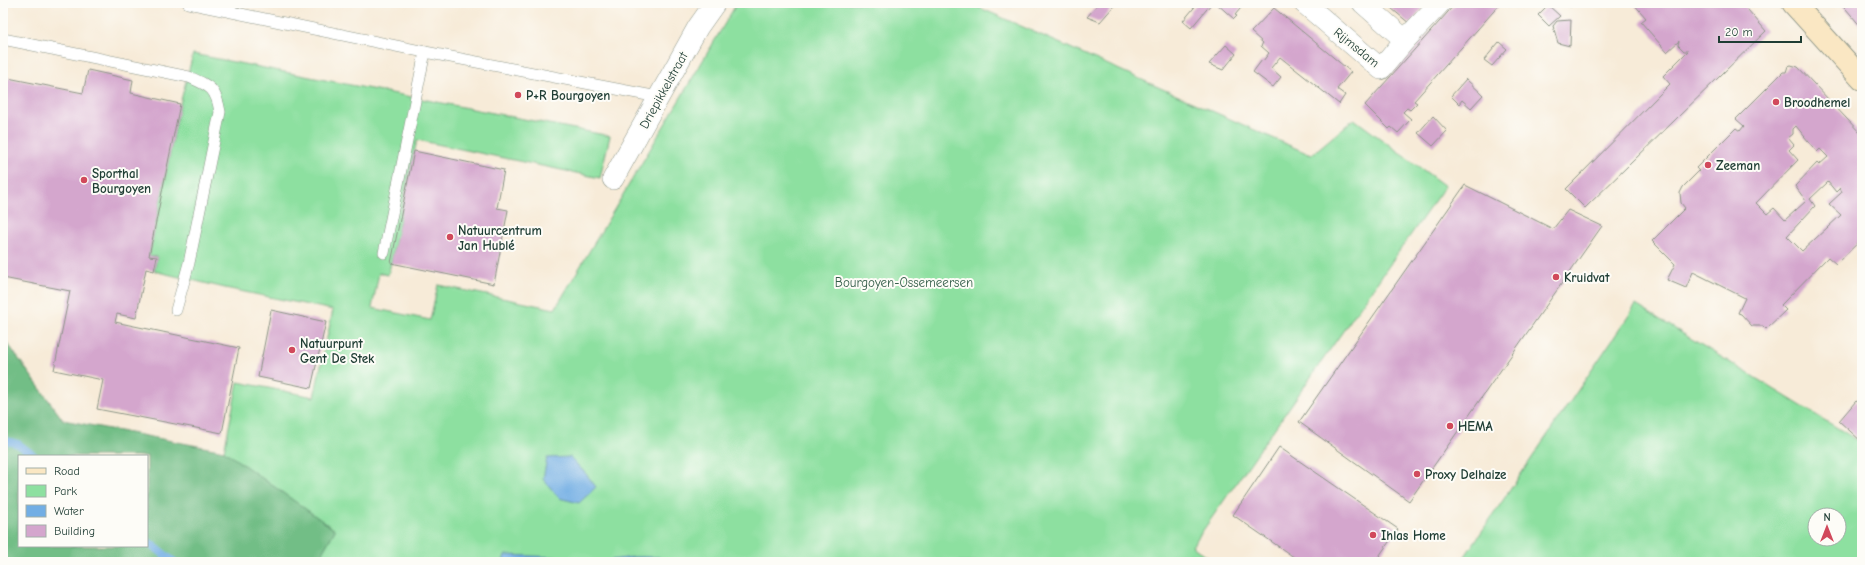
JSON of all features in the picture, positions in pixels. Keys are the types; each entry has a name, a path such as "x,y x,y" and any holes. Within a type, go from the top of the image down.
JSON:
{"street":[{"name":"Driepikkelstraat","path":"613,179 698,27 715,3"},
{"name":"Rijmsdam","path":"1304,3 1381,69 1405,40 1440,3"},
{"path":"1363,3 1405,40"},
{"path":"1793,3 1862,79"}],"lane":[{"path":"188,3 425,52 658,97"},
{"path":"3,39 189,77 206,84 217,96 220,112 189,263 176,310"},
{"path":"384,253 425,52"}],"green space":[{"name":"Bourgoyen-Ossemeersen","path":"737,3 969,3 1311,155 1354,119 1445,186 1192,546 1214,562 317,562 335,530 224,451 238,382 314,397 333,310 225,288 154,271 157,257 149,256 180,104 193,54 610,136 600,178 417,140 388,275 379,273 372,308 430,320 438,285 555,309"},
{"path":"1636,305 1862,443 1862,562 1461,562"},
{"path":"3,337 63,420 224,451 335,530 317,562 3,562"}],"water":[{"path":"570,457 596,487 579,503 559,498 543,479 547,458"},
{"path":"505,555 558,557 584,562 503,562"},
{"path":"634,557 659,557 661,562 595,562"}],"building":[{"path":"1099,3 1110,3 1114,6 1100,22 1087,17"},
{"path":"1198,3 1212,3 1191,28 1183,21"},
{"path":"1216,3 1245,3 1235,15 1237,16 1234,19"},
{"path":"1385,3 1427,3 1410,24"},
{"path":"1456,3 1501,3 1414,101 1417,103 1410,110 1407,108 1403,112 1411,119 1398,133 1391,127 1389,129 1365,105"},
{"path":"1562,3 1571,3 1571,7"},
{"path":"1633,3 1742,3 1766,31 1585,208 1566,189 1670,84 1663,76 1688,51 1684,51 1678,45 1679,41 1667,52 1641,22 1646,18"},
{"path":"1840,3 1862,3 1862,28 1846,9"},
{"path":"1548,5 1560,16 1549,26 1538,15"},
{"path":"1274,8 1351,72 1337,89 1345,95 1339,104 1280,57 1271,68 1281,77 1273,87 1253,72 1269,53 1261,46 1263,43 1251,32"},
{"path":"1571,20 1570,46 1558,43 1553,26 1557,21"},
{"path":"1499,42 1507,49 1492,66 1484,60"},
{"path":"1226,45 1236,54 1223,70 1209,64"},
{"path":"1791,65 1798,67 1862,135 1862,239 1836,264 1828,257 1781,305 1786,310 1766,329 1763,326 1752,326 1741,314 1738,313 1745,298 1693,272 1686,288 1667,280 1675,264 1652,241 1685,208 1681,203 1680,193 1683,187 1699,171 1696,168 1736,128 1740,131 1744,126 1736,119 1783,72 1786,72 1788,66","holes":["1796,126 1817,152 1820,149 1828,157 1819,165 1817,163 1795,186 1806,201 1785,220 1774,208 1767,214 1756,203 1798,160 1789,150 1794,145 1788,138 1793,134 1793,129","1828,182 1836,192 1840,188 1842,192 1829,204 1841,215 1802,251 1787,236 1815,206 1810,199"]},
{"name":"Sporthal Bourgoyen","path":"88,70 133,80 131,93 180,104 149,256 157,257 154,271 146,269 136,318 117,314 115,322 239,348 222,433 97,409 103,380 54,370 70,291 3,278 3,77 83,93"},
{"path":"1466,79 1483,95 1471,108 1462,100 1459,104 1451,96"},
{"path":"1433,116 1447,131 1433,146 1418,133"},
{"name":"Natuurcentrum Jan Hublé","path":"414,151 504,170 497,208 508,210 494,284 391,263"},
{"path":"1465,185 1553,229 1568,210 1602,226 1409,501 1299,422"},
{"name":"Natuurpunt Gent De Stek","path":"271,310 326,322 311,388 258,377"},
{"path":"1856,401 1862,405 1862,442 1839,421"},
{"path":"1279,447 1398,529 1375,562 1301,562 1233,515"}],"waterway":[{"path":"3,440 18,444 33,455"},
{"path":"148,542 174,562"}],"place":[{"name":"P+R Bourgoyen","path":"518,95"},
{"name":"Broodhemel","path":"1776,102"},
{"name":"Zeeman","path":"1708,165"},
{"name":"Sporthal Bourgoyen","path":"84,180"},
{"name":"Natuurcentrum Jan Hublé","path":"450,237"},
{"name":"Kruidvat","path":"1556,277"},
{"name":"Natuurpunt Gent De Stek","path":"292,350"},
{"name":"HEMA","path":"1450,426"},
{"name":"Proxy Delhaize","path":"1417,474"},
{"name":"Ihlas Home","path":"1373,535"}]}
